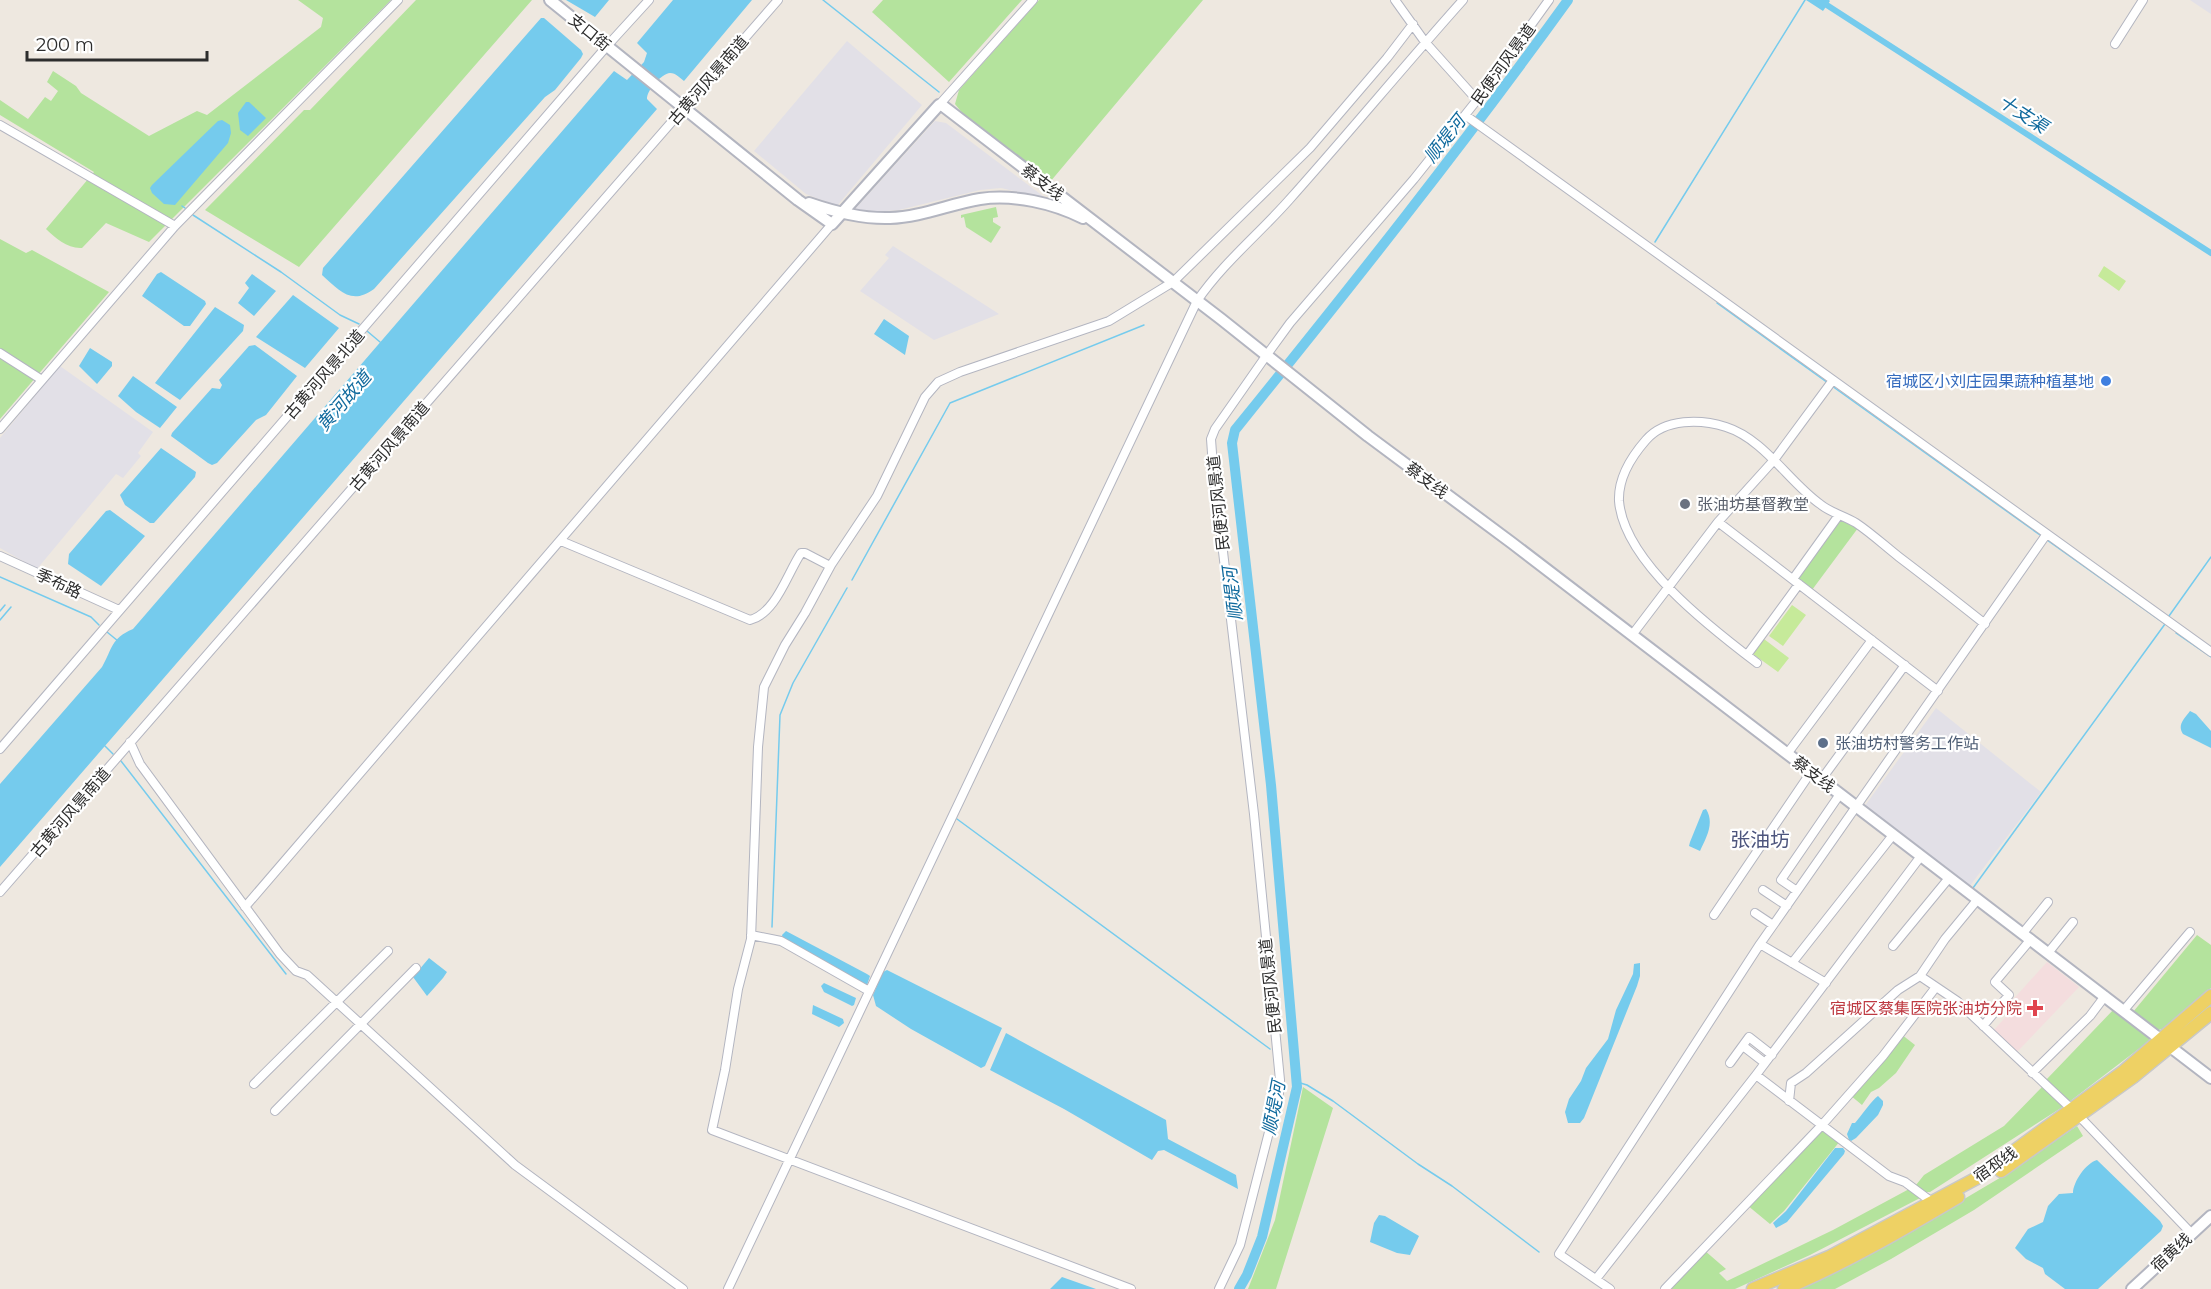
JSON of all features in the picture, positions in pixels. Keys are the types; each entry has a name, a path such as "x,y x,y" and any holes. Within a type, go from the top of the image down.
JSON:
{"main road":[{"name":"宿邳线","path":"2167,1042 2211,996"},
{"name":"宿邳线","path":"1784,1289 1918,1221 1994,1175 2167,1042 2211,1013"},
{"name":"宿邳线","path":"1753,1289 1829,1257 1977,1178 2075,1113"}],"street":[{"path":"0,429 175,226 398,0"},
{"name":"支口街","path":"549,0 684,108"},
{"name":"古黄河风景北道","path":"0,749 649,0"},
{"name":"古黄河风景南道","path":"0,892 778,0"},
{"path":"244,907 832,224 1032,0"},
{"path":"1395,0 1425,42 1477,100"},
{"path":"728,1289 1197,301 1214,277 1288,201 1463,0"},
{"name":"民便河风景道","path":"1219,1289 1240,1245 1274,1113 1280,1080 1254,814 1211,439 1215,429 1290,323 1467,117 1549,0"},
{"path":"2115,44 2143,0"},
{"path":"1131,1289 712,1130 725,1070 738,989 751,935 758,747 764,687 830,566 877,496 925,397 938,382 960,372 1108,321 1173,282 1310,148 1413,24"},
{"name":"蔡支线","path":"939,105 1104,229 1266,356 1949,878 2167,1042 2211,1078"},
{"path":"684,108 832,224"},
{"path":"1467,117 2045,537 2211,652"},
{"path":"0,124 175,226"},
{"path":"790,193 806,202 842,213 890,218 923,213 979,199 1030,200 1055,207 1104,229"},
{"path":"0,353 42,380"},
{"path":"1632,635 1718,522 1774,460 1831,383"},
{"path":"1756,663 1709,626 1668,586 1635,545 1624,523 1619,500 1620,486 1626,469 1646,439 1658,429 1693,421 1737,431 1774,460 1819,504 1856,523 1985,624"},
{"path":"1746,655 1839,515"},
{"path":"1718,522 1938,691"},
{"path":"1610,1289 1559,1254 1760,944 2045,537"},
{"path":"561,541 750,620 762,614 773,601 801,554 830,566"},
{"name":"季布路","path":"0,556 119,610"},
{"path":"1787,754 1872,640"},
{"path":"1821,780 1905,666"},
{"path":"130,742 140,764 244,907 296,971 307,975 515,1165 683,1289"},
{"path":"1714,915 1811,772"},
{"path":"1797,891 1781,880 1840,794"},
{"path":"1792,963 1893,835"},
{"path":"1596,1279 1772,1055 1921,856"},
{"path":"1893,946 1949,878"},
{"path":"1763,890 1787,906"},
{"path":"1789,1101 1791,1083 1806,1073 1898,990 1920,976 1945,939 1978,899"},
{"path":"1983,1026 2009,995 1995,982 2048,902"},
{"path":"1755,913 1773,926"},
{"path":"2048,953 2073,922"},
{"path":"2124,1010 2190,932"},
{"path":"751,935 781,941 869,991"},
{"path":"1760,944 1826,982"},
{"path":"254,1084 388,951"},
{"path":"275,1111 416,968"},
{"path":"1920,976 1957,1001 2075,1113 2192,1234"},
{"path":"1665,1289 1822,1125 1883,1056 1936,987"},
{"path":"2032,1073 2090,1016 2105,996"},
{"path":"1730,1063 1749,1037 1772,1055"},
{"path":"1743,1046 1765,1063"},
{"path":"1756,1075 1889,1176 1905,1182 1932,1202"},
{"name":"宿黄线","path":"2132,1289 2211,1216"}],"shaded area":[{"path":"2190,0 2211,0 2211,14"},
{"path":"847,41 922,105 837,206 806,194 754,151"},
{"path":"935,121 946,123 1047,199 1001,188 980,190 899,210 873,212 855,209"},
{"path":"893,246 999,314 934,340 860,291 889,258 885,255"},
{"path":"60,366 153,432 138,453 141,456 123,478 116,474 37,569 0,548 0,438"},
{"path":"1936,708 2041,792 1969,887 1864,807"},
{"name":"宿城区蔡集医院张油坊分院","path":"2047,962 2079,987 2016,1053 1993,1031 2012,1010 2008,1005"}],"green space":[{"path":"298,0 391,0 149,242 106,223 82,248 77,248 62,242 46,229 94,172 0,115 0,100 28,119 45,97 51,101 58,91 47,82 53,71 76,86 81,93 149,136 197,111 207,115 321,27 323,18"},
{"path":"416,0 532,0 299,267 205,210 304,110 310,110"},
{"path":"883,0 1022,0 949,82 872,12"},
{"path":"1039,0 1203,0 1050,182 963,114 955,104 959,90"},
{"path":"996,207 998,217 993,218 993,222 1001,227 991,243 966,227 964,217 961,218 961,215"},
{"path":"0,239 26,253 32,250 109,292 0,419"},
{"path":"2104,266 2126,281 2119,291 2098,276"},
{"path":"1841,518 1858,528 1812,590 1797,579"},
{"path":"1792,605 1806,615 1783,646 1769,636"},
{"path":"1764,639 1789,658 1778,672 1753,654"},
{"path":"2197,935 2211,945 2211,988 2164,1029 2157,1030 2133,1012"},
{"path":"2115,1008 2153,1038 2069,1102 2046,1080"},
{"path":"1901,1034 1915,1045 1896,1073 1871,1092 1862,1105 1850,1095"},
{"path":"1303,1087 1333,1108 1276,1289 1248,1289 1275,1220"},
{"path":"2042,1087 2064,1106 1930,1192 1925,1192 1916,1185 1924,1175 2004,1126"},
{"path":"2077,1126 2083,1136 1974,1210 1891,1259 1835,1289 1797,1289 1949,1208 1998,1179"},
{"path":"1822,1127 1840,1141 1784,1211 1770,1224 1747,1205"},
{"path":"1911,1188 1922,1197 1810,1255 1735,1289 1668,1289 1704,1250 1726,1269 1719,1273 1727,1281 1833,1230"}],"water":[{"path":"566,0 609,0 595,17"},
{"name":"黄河故道","path":"673,0 752,0 684,81 670,73 655,83 647,99 657,109 0,867 0,784 102,667 116,640 133,629 614,71 627,80 644,62 647,53 637,43"},
{"path":"1806,0 1829,0 1830,1 1823,11"},
{"path":"541,18 544,18 581,50 583,54 581,58 555,90 545,97 374,289 359,296 340,291 322,275 323,268"},
{"path":"246,102 249,102 266,118 248,136 240,130 238,113"},
{"path":"222,120 230,125 231,133 228,143 175,205 164,204 152,193 150,188 152,185 218,121"},
{"path":"161,272 205,301 206,304 190,326 184,326 142,296 157,274"},
{"path":"252,274 276,291 254,316 238,303 249,288 245,283"},
{"path":"293,295 339,328 305,368 256,337"},
{"path":"215,307 244,325 243,331 180,400 155,383"},
{"path":"884,319 909,336 905,355 874,334"},
{"path":"255,345 297,376 266,415 256,420 217,463 212,465 171,436 172,433 212,388 220,389 222,385 219,380 249,346"},
{"path":"90,348 112,362 112,366 97,384 79,366"},
{"path":"133,376 177,407 160,428 136,412 118,396"},
{"path":"161,448 196,472 195,477 154,523 150,523 125,505 120,495"},
{"path":"110,510 145,536 101,586 68,564 69,554 106,511"},
{"path":"2190,711 2196,714 2211,731 2211,748 2181,731 2181,725"},
{"path":"1706,809 1710,825 1700,851 1689,846 1703,810"},
{"path":"786,931 870,976 867,985 864,986 783,939 782,935"},
{"path":"429,958 447,972 427,996 413,977"},
{"path":"1640,963 1637,986 1584,1118 1580,1123 1568,1123 1565,1112 1569,1099 1581,1081 1586,1068 1608,1039 1616,1010 1633,974 1634,964"},
{"path":"887,970 1002,1028 985,1066 981,1068 911,1029 876,1006 873,995 883,972"},
{"path":"824,983 856,998 854,1005 824,992 821,986"},
{"path":"813,1005 843,1019 844,1023 839,1027 812,1014"},
{"path":"1006,1033 1166,1120 1168,1139 1236,1175 1238,1189 1164,1150 1158,1151 1152,1160 1064,1109 990,1070"},
{"path":"1878,1096 1883,1101 1883,1105 1878,1115 1856,1138 1849,1140 1847,1134 1852,1123 1855,1123"},
{"path":"1835,1148 1843,1148 1844,1154 1787,1222 1776,1228 1773,1223 1786,1211"},
{"path":"2097,1160 2163,1226 2161,1231 2098,1289 2065,1289 2045,1274 2043,1268 2026,1259 2015,1248 2028,1229 2043,1222 2048,1206 2059,1194 2073,1193 2081,1174"},
{"path":"1379,1215 1385,1216 1419,1236 1410,1255 1397,1253 1370,1242 1374,1223"},
{"path":"1062,1277 1096,1289 1050,1289"}],"waterway":[{"path":"823,0 939,92"},
{"name":"顺堤河","path":"1239,1289 1262,1237 1297,1087 1271,785 1232,443 1235,430 1404,217 1568,0"},
{"path":"1655,242 1805,0"},
{"name":"十支渠","path":"1819,0 2211,253"},
{"path":"193,215 281,272 340,315 359,324"},
{"path":"1717,303 1828,383"},
{"path":"852,580 950,403 1144,325"},
{"path":"367,331 380,342"},
{"path":"1832,386 2040,535"},
{"path":"1973,888 2165,624 2047,540"},
{"path":"2169,616 2211,557"},
{"path":"0,577 91,617 99,625"},
{"path":"772,927 780,715 793,683 847,588"},
{"path":"0,611 5,605"},
{"path":"0,620 11,607"},
{"path":"107,632 118,641"},
{"path":"2176,633 2211,657"},
{"path":"105,746 113,754"},
{"path":"121,761 286,974"},
{"path":"957,819 1270,1049"},
{"path":"1297,1082 1307,1085 1333,1101 1539,1252"}],"place":[{"name":"宿城区小刘庄园果蔬种植基地","path":"2106,381"},
{"name":"张油坊基督教堂","path":"1685,504"},
{"name":"张油坊村警务工作站","path":"1823,743"},
{"name":"宿城区蔡集医院张油坊分院","path":"2035,1008"}],"district":[{"name":"张油坊","path":"1760,840"}]}
